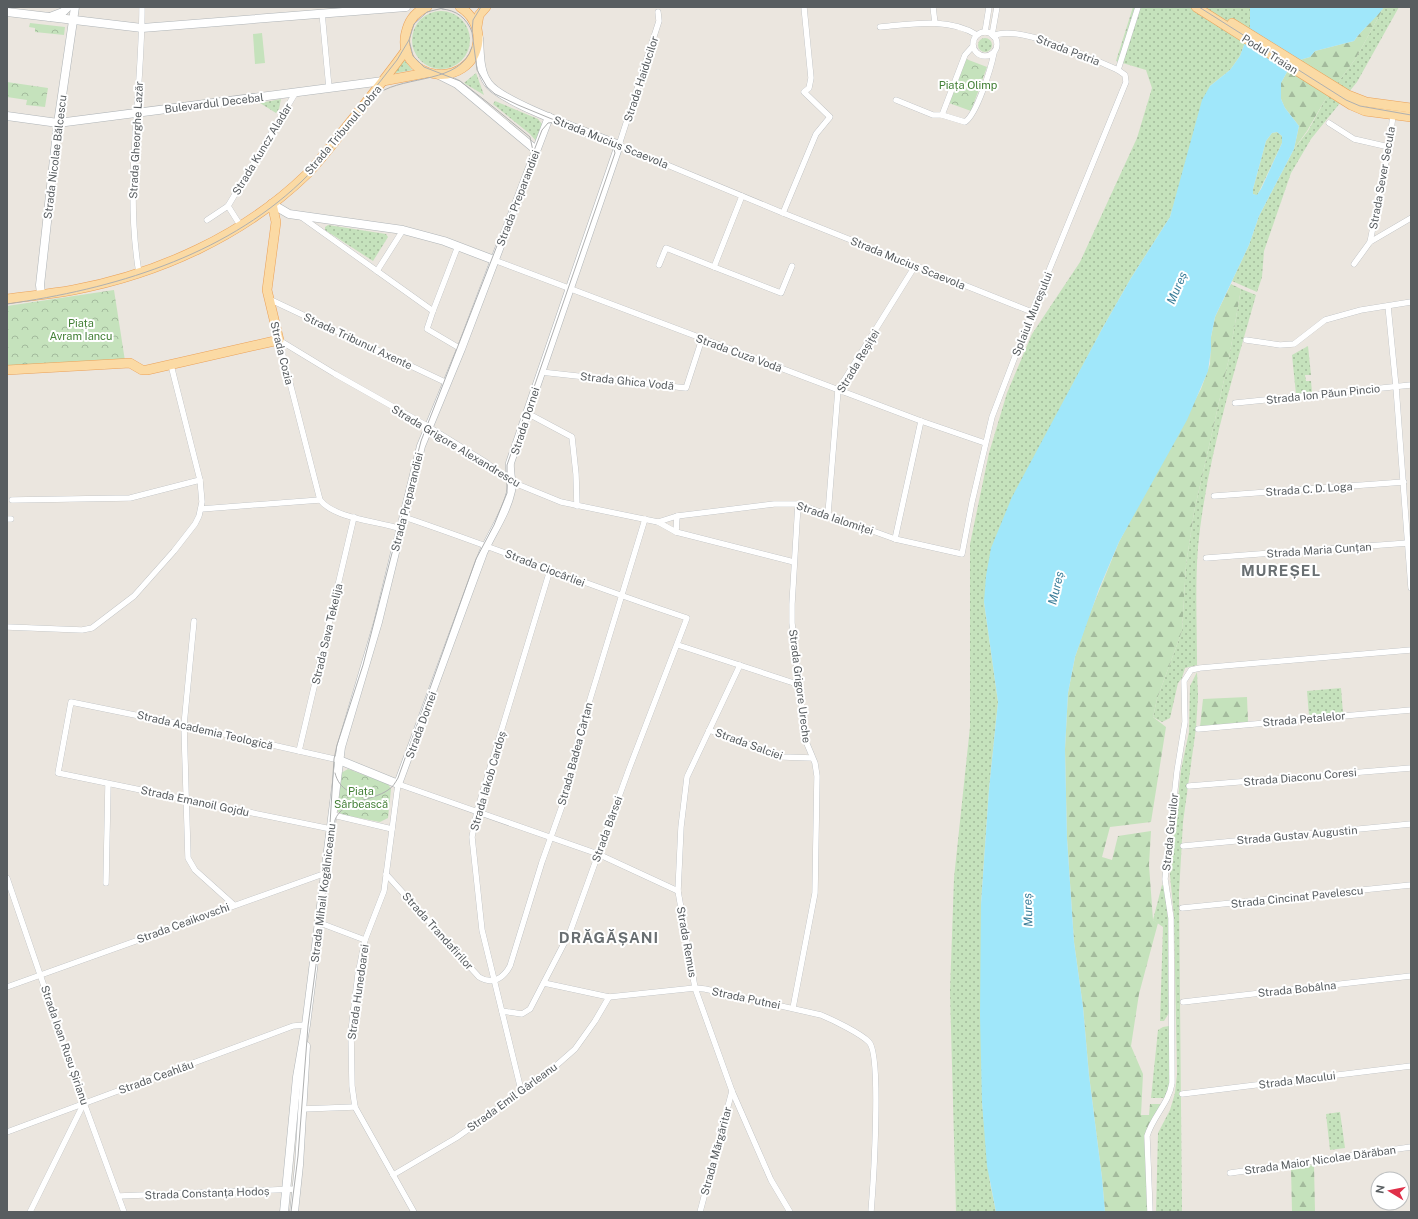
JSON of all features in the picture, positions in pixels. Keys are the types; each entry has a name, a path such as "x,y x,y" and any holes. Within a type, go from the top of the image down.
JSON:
{"main road":[{"path":"48,17 60,14 68,7"},
{"name":"Strada Nicolae Bălcescu","path":"41,294 40,285 58,123 74,7"},
{"path":"7,12 142,28 322,13 334,10 406,7"},
{"path":"426,73 411,60 406,50 405,38 410,23 417,13 427,7"},
{"path":"460,7 470,15 478,32"},
{"path":"479,11 486,7"},
{"name":"Podul Traian","path":"1196,7 1346,98"},
{"name":"Podul Traian","path":"1208,7 1346,98"},
{"name":"Strada Tribunul Dobra","path":"41,294 73,290 138,273 165,264 208,244 240,225 272,204 315,165 383,81 426,73 437,74 456,72 466,66 475,52 479,11"},
{"name":"Strada Mucius Scaevola","path":"478,32 484,74 490,85 522,105 619,145"},
{"path":"383,81 406,50"},
{"path":"437,74 457,84 536,150"},
{"name":"Bulevardul Decebal","path":"7,116 58,123 383,81"},
{"path":"1346,98 1411,108"},
{"path":"1346,98 1365,111 1411,117"},
{"name":"Strada Preparandiei","path":"339,760 376,629 421,446 461,349 549,117"},
{"name":"Strada Dornei","path":"398,784 486,545 496,531 509,497 512,482 510,463 619,145"},
{"path":"272,204 289,214 299,216 403,230 458,246 494,260"},
{"name":"Strada Cozia","path":"272,204 276,222 267,282 268,298 279,340"},
{"path":"7,299 41,294"},
{"path":"7,370 130,363 145,371 279,340"},
{"path":"339,760 398,784"},
{"name":"Strada Mihail Kogălniceanu","path":"284,1212 297,1077 306,1025 320,923 339,760"},
{"name":"Strada Mihail Kogălniceanu","path":"294,1212 306,1063 306,1025"}],"street":[{"name":"Strada Gheorghe Lazăr","path":"138,273 132,206 133,162 142,28 142,7"},
{"path":"783,213 816,134 830,119 830,116 804,92 809,88 811,78 804,7"},
{"path":"934,7 935,23"},
{"path":"985,32 989,7"},
{"path":"896,100 933,115 942,115 961,123 965,122 972,116 990,68 997,44 993,36 997,7"},
{"path":"1118,70 1138,7"},
{"name":"Strada Haiducilor","path":"619,145 659,21 658,12"},
{"path":"322,13 329,88"},
{"path":"880,28 935,23 965,29 977,35"},
{"path":"993,36 985,32 977,35 973,46 975,52 983,56 989,56 994,53"},
{"name":"Strada Patria","path":"993,36 1003,33 1037,38 1118,70"},
{"path":"942,115 965,55 973,46"},
{"name":"Splaiul Mureșului","path":"962,554 985,443 992,417 1032,312 1126,82 1124,75 1118,70"},
{"name":"Strada Kuncz Aladar","path":"228,206 296,92"},
{"name":"Strada Sever Secula","path":"1370,242 1389,147 1393,115"},
{"path":"1329,123 1354,139 1389,147"},
{"name":"Strada Mucius Scaevola","path":"619,145 783,213 1032,312"},
{"path":"714,267 742,196"},
{"path":"207,220 228,206 240,225"},
{"path":"299,216 433,312"},
{"path":"1354,264 1370,242 1411,218"},
{"path":"377,271 403,230"},
{"path":"458,246 427,329 461,349"},
{"path":"659,265 666,248 781,293 792,266"},
{"name":"Strada Cuza Vodă","path":"494,260 570,290 921,421 985,443"},
{"name":"Strada Reșiței","path":"828,514 838,390 916,266"},
{"name":"Strada Tribunul Axente","path":"268,298 447,383"},
{"path":"1246,340 1294,344 1325,320 1361,310 1411,302"},
{"path":"1388,306 1404,482 1411,588"},
{"name":"Strada Ghica Vodă","path":"541,372 686,388 702,339"},
{"name":"Strada Grigore Alexandrescu","path":"279,340 335,374 429,427 484,461 512,482 540,494 577,506 658,522 676,532 794,562"},
{"name":"Strada Cozia","path":"279,340 320,500"},
{"path":"7,627 82,630 92,628 122,606 144,586 195,524 201,508 200,480 171,365"},
{"name":"Strada Ion Păun Pincio","path":"1235,403 1411,385"},
{"path":"527,413 572,437 575,460 577,506"},
{"path":"895,539 921,421"},
{"path":"12,500 130,498 200,480"},
{"name":"Strada C. D. Loga","path":"1214,496 1404,482"},
{"path":"201,508 320,500 332,510 401,529"},
{"name":"Strada Ialomiței","path":"658,522 677,516 774,504 798,504 895,539 962,554"},
{"name":"Strada Grigore Ureche","path":"793,1008 815,893 817,776 815,764 805,740 792,623 798,504"},
{"path":"676,532 677,516"},
{"name":"Strada Sava Tekelija","path":"299,751 354,517"},
{"name":"Strada Ciocârliei","path":"404,517 486,545 621,597 687,618"},
{"name":"Strada Badea Cârțan","path":"494,981 506,974 510,966 562,806 581,728 645,519"},
{"name":"Strada Maria Cunțan","path":"1206,558 1408,543"},
{"name":"Strada Iakob Cardoș","path":"521,1090 482,930 478,906 472,837 477,811 550,570"},
{"name":"Strada Bârsei","path":"502,1011 522,1014 527,1012 544,983 570,932 629,769 678,645 687,618"},
{"path":"194,622 184,725 188,858 190,864 234,905"},
{"path":"678,645 800,685"},
{"name":"Strada Gutuilor","path":"1150,1212 1147,1136 1149,1128 1167,1100 1172,1083 1171,918 1165,879 1177,771 1185,722 1184,687 1186,675 1191,670 1200,668 1411,650"},
{"name":"Strada Remus","path":"740,665 687,777 681,827 678,891 695,988 732,1091 771,1180 790,1212"},
{"name":"Strada Academia Teologică","path":"58,774 71,702 184,725 339,760"},
{"name":"Strada Petalelor","path":"1198,729 1411,710"},
{"name":"Strada Salciei","path":"709,730 783,757 812,758"},
{"name":"Strada Diaconu Coresi","path":"1189,786 1411,768"},
{"name":"Strada Emanoil Gojdu","path":"58,774 331,829"},
{"path":"106,883 108,784"},
{"path":"398,784 551,836 598,854 678,891"},
{"name":"Strada Hunedoarei","path":"398,784 381,900 365,940 358,974 351,1031 352,1086 355,1106 414,1212"},
{"path":"333,816 392,829"},
{"name":"Strada Gustav Augustin","path":"1183,846 1411,824"},
{"name":"Strada Ceaikovschi","path":"7,987 326,873"},
{"name":"Strada Trandafirilor","path":"386,874 479,977 488,981 494,981"},
{"name":"Strada Ioan Rusu Șirianu","path":"7,878 84,1103 124,1212"},
{"name":"Strada Cincinat Pavelescu","path":"1182,908 1411,885"},
{"path":"320,923 365,940"},
{"name":"Strada Bobâlna","path":"1183,1002 1411,976"},
{"name":"Strada Putnei","path":"544,983 609,997 695,988 721,992 821,1015 837,1022 870,1042 873,1052 875,1085 871,1212"},
{"name":"Strada Emil Gârleanu","path":"394,1175 456,1138 521,1090 550,1071 575,1049 595,1021 609,997"},
{"name":"Strada Ceahlău","path":"7,1132 293,1026 306,1025"},
{"name":"Strada Macului","path":"1182,1094 1411,1066"},
{"name":"Strada Mărgăritar","path":"700,1212 732,1091"},
{"path":"30,1212 84,1103"},
{"path":"302,1109 355,1106"},
{"name":"Strada Maior Nicolae Dărăban","path":"1230,1173 1411,1147"},
{"name":"Strada Constanța Hodoș","path":"119,1196 296,1189"}],"green space":[{"path":"1133,7 1250,7 1250,29 1240,56 1230,70 1210,86 1170,217 1131,278 1102,329 1007,510 984,602 998,702 989,789 981,904 982,1102 990,1183 996,1212 956,1212 950,992 954,878 970,727 970,544 989,453 1007,393 1032,334 1080,262 1137,138 1152,88 1146,70 1116,61"},
{"path":"1382,7 1384,7 1356,58 1325,100 1307,131 1294,149 1299,126 1285,108 1281,99 1281,83 1287,72 1296,61 1310,57 1315,51 1354,41"},
{"path":"1384,7 1399,7 1357,82 1311,139 1291,173 1264,251 1262,277 1257,292 1232,281 1249,245 1259,216 1294,149 1308,131 1325,100 1356,58"},
{"path":"441,11 452,13 462,19 468,29 470,40 468,51 462,61 452,67 441,69 430,67 420,61 414,51 412,40 414,29 420,19 430,13"},
{"path":"30,23 65,27 64,35 35,32 35,28 29,27"},
{"path":"262,33 265,63 255,64 253,34"},
{"path":"985,38 990,40 992,45 990,50 985,52 980,50 978,45 980,40"},
{"path":"403,58 412,70 391,74"},
{"name":"Piața Olimp","path":"966,59 987,67 971,111 949,103"},
{"path":"476,73 484,95 464,83"},
{"path":"7,82 48,88 45,107 26,105 27,100 7,97"},
{"path":"281,99 279,109 276,113 260,103"},
{"path":"495,101 538,119 542,124 536,141 530,134 493,104"},
{"path":"1277,132 1282,136 1282,143 1257,196 1253,194 1253,189 1266,141 1272,133"},
{"path":"328,225 386,234 388,237 373,261 325,230 325,227"},
{"path":"1231,284 1241,289 1229,358 1194,512 1186,565 1182,631 1157,699 1153,717 1166,727 1151,822 1110,827 1102,857 1112,860 1118,836 1151,831 1149,865 1153,920 1158,923 1139,994 1131,1046 1143,1074 1141,1115 1149,1115 1150,1104 1162,1104 1149,1125 1146,1137 1147,1212 1105,1212 1089,1075 1083,1007 1074,942 1067,838 1065,749 1068,693 1075,657 1088,618 1119,542 1201,389 1210,364 1211,337 1215,317"},
{"path":"1241,289 1256,295 1221,420 1207,483 1198,547 1196,606 1197,665 1185,668 1182,678 1178,683 1170,718 1162,722 1153,717 1157,699 1182,631 1186,565 1194,512 1229,358"},
{"name":"Piața Avram Iancu","path":"114,290 125,361 7,367 7,306"},
{"path":"1308,346 1311,375 1305,375 1306,381 1311,381 1312,392 1296,394 1292,355"},
{"path":"1197,672 1198,696 1196,728 1183,822 1179,893 1182,1212 1156,1212 1158,1133 1170,1110 1175,1093 1177,1074 1174,917 1170,875 1181,770 1189,732 1190,686"},
{"path":"1341,688 1343,713 1309,716 1307,691"},
{"path":"1247,697 1248,722 1200,727 1203,699"},
{"name":"Piața Sârbească","path":"348,769 388,784 391,789 388,818 380,822 344,815 338,812 341,773"},
{"path":"1162,885 1164,886 1168,917 1169,1013 1164,1021 1160,1021 1163,927 1153,920"},
{"path":"1169,1026 1171,1079 1166,1098 1151,1098 1158,1030"},
{"path":"1340,1112 1345,1148 1330,1150 1326,1114"},
{"path":"1314,1165 1315,1212 1292,1212 1291,1168"}],"water":[{"name":"Mureș","path":"1250,7 1384,7 1354,41 1315,51 1310,57 1296,61 1287,72 1281,83 1281,99 1285,108 1299,126 1294,149 1259,216 1249,245 1215,317 1211,337 1208,371 1187,420 1119,542 1099,589 1075,657 1068,693 1065,749 1067,838 1074,942 1083,1007 1089,1075 1105,1212 996,1212 987,1166 982,1102 980,1015 981,904 989,789 998,702 984,602 986,576 991,548 1012,497 1102,329 1131,278 1170,217 1202,100 1210,86 1230,70 1240,56 1250,29","holes":["1277,132 1282,136 1282,143 1261,189 1257,195 1253,194 1266,141 1272,133"]}],"tram line":[{"path":"447,7 427,12 414,24 409,40 413,56 424,67 460,81 487,102 530,137 533,151"},
{"path":"291,1212 298,1156 308,1026 335,820 344,808 382,794 391,788 398,778 476,559 494,525 507,493 507,465 615,153 613,146 610,143 518,105 495,94 487,87 477,70 472,32 473,20 481,7"},
{"path":"1199,7 1346,100 1360,106 1411,115"},
{"path":"442,9 452,11 464,19 472,32"},
{"path":"368,97 397,60 409,40"},
{"path":"7,304 47,298 126,279 164,266 201,250 237,231 270,208 301,182 321,161 375,96 390,87 432,77 457,67 466,59 472,47"},
{"path":"330,824 334,759 337,745 363,665 421,441 542,130 548,123 558,122"},
{"path":"335,773 340,784 348,791 358,795 370,796"}],"district":[{"name":"MUREȘEL","path":"1281,571"},
{"name":"DRĂGĂȘANI","path":"609,938"}]}
